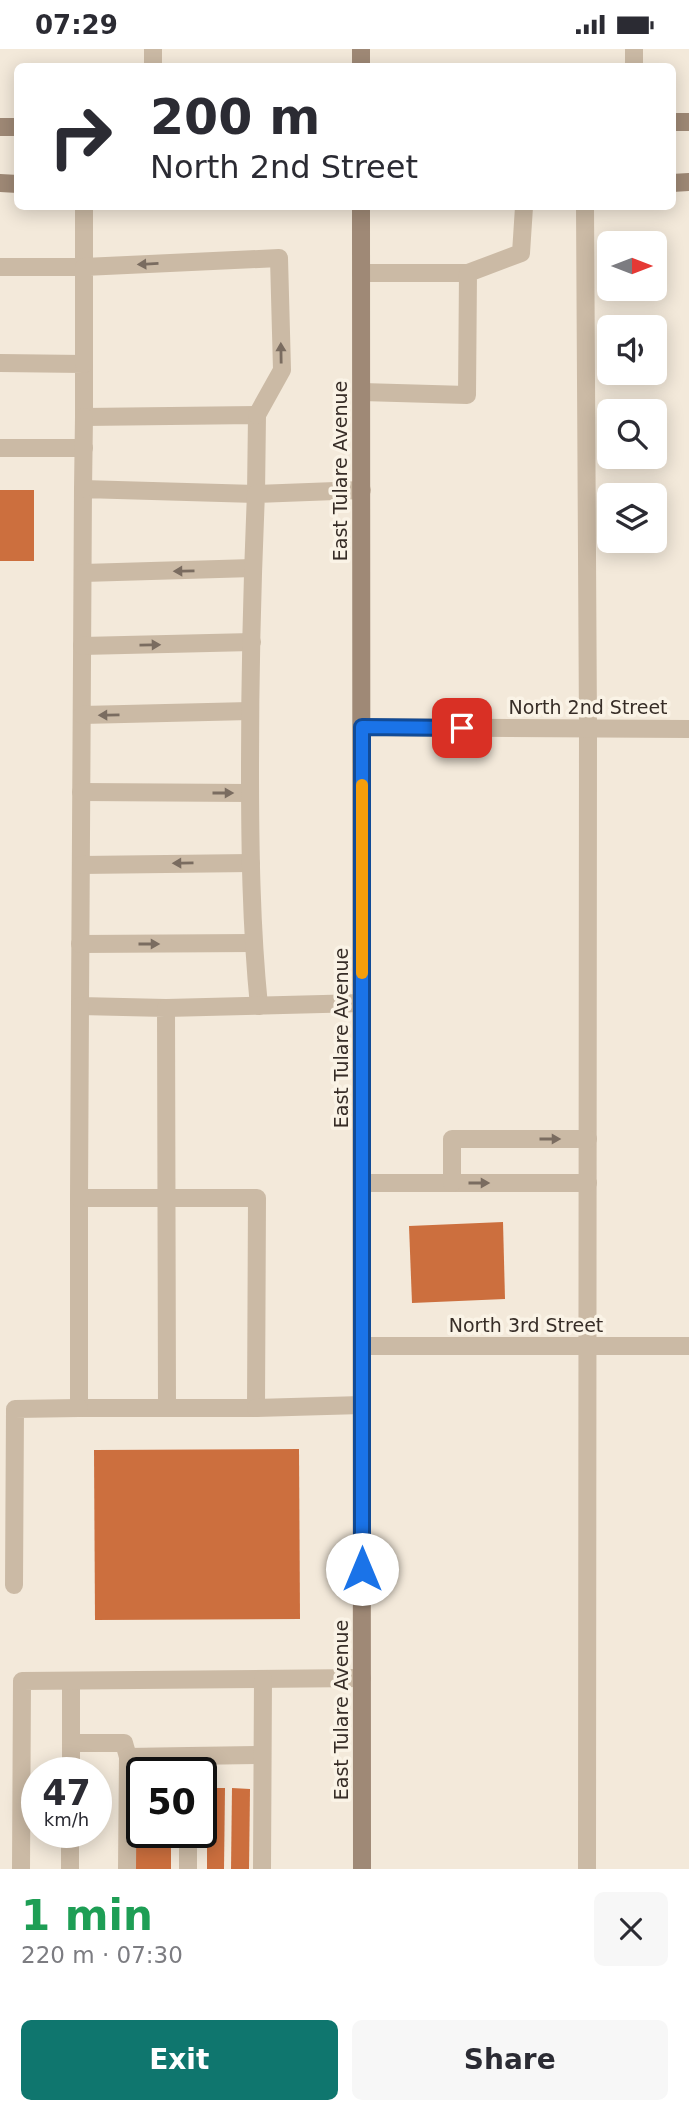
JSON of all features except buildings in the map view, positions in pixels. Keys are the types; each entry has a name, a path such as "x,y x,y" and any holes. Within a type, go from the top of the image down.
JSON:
{"main road":[{"name":"East Tulare Avenue","path":"361,210 362,1869"}],"street":[{"path":"79,1408 85,210"},
{"path":"361,273 468,273 521,254 524,210"},
{"path":"585,210 588,728 587,1869"},
{"path":"0,267 84,267 279,258 282,370 257,415 250,793 253,943 259,1006"},
{"path":"362,392 467,395 468,273"},
{"path":"0,363 84,364"},
{"path":"84,417 257,415"},
{"path":"0,448 84,448"},
{"path":"83,489 256,494 362,490"},
{"path":"83,573 253,568"},
{"path":"82,646 252,642"},
{"path":"82,716 250,711"},
{"name":"North 2nd Street","path":"362,727 689,729"},
{"path":"81,792 250,793"},
{"path":"81,865 251,863"},
{"path":"80,944 253,943"},
{"path":"80,1006 362,1003"},
{"path":"166,1007 167,1408"},
{"path":"452,1183 452,1139 588,1139"},
{"path":"362,1183 588,1183"},
{"path":"79,1198 257,1198 256,1408"},
{"name":"North 3rd Street","path":"362,1346 689,1346"},
{"path":"14,1585 15,1409 362,1405"},
{"path":"21,1869 22,1681 362,1678"},
{"path":"262,1869 263,1679"},
{"path":"71,1681 71,1757"},
{"path":"71,1743 124,1743 128,1757"},
{"path":"217,1760 262,1755"},
{"path":"70,1848 70,1869"},
{"path":"127,1848 127,1869"},
{"path":"188,1848 188,1869"}],"slow traffic":[{"path":"362,785 362,973"}],"route":[{"path":"362,1569 362,727 462,728"}]}
